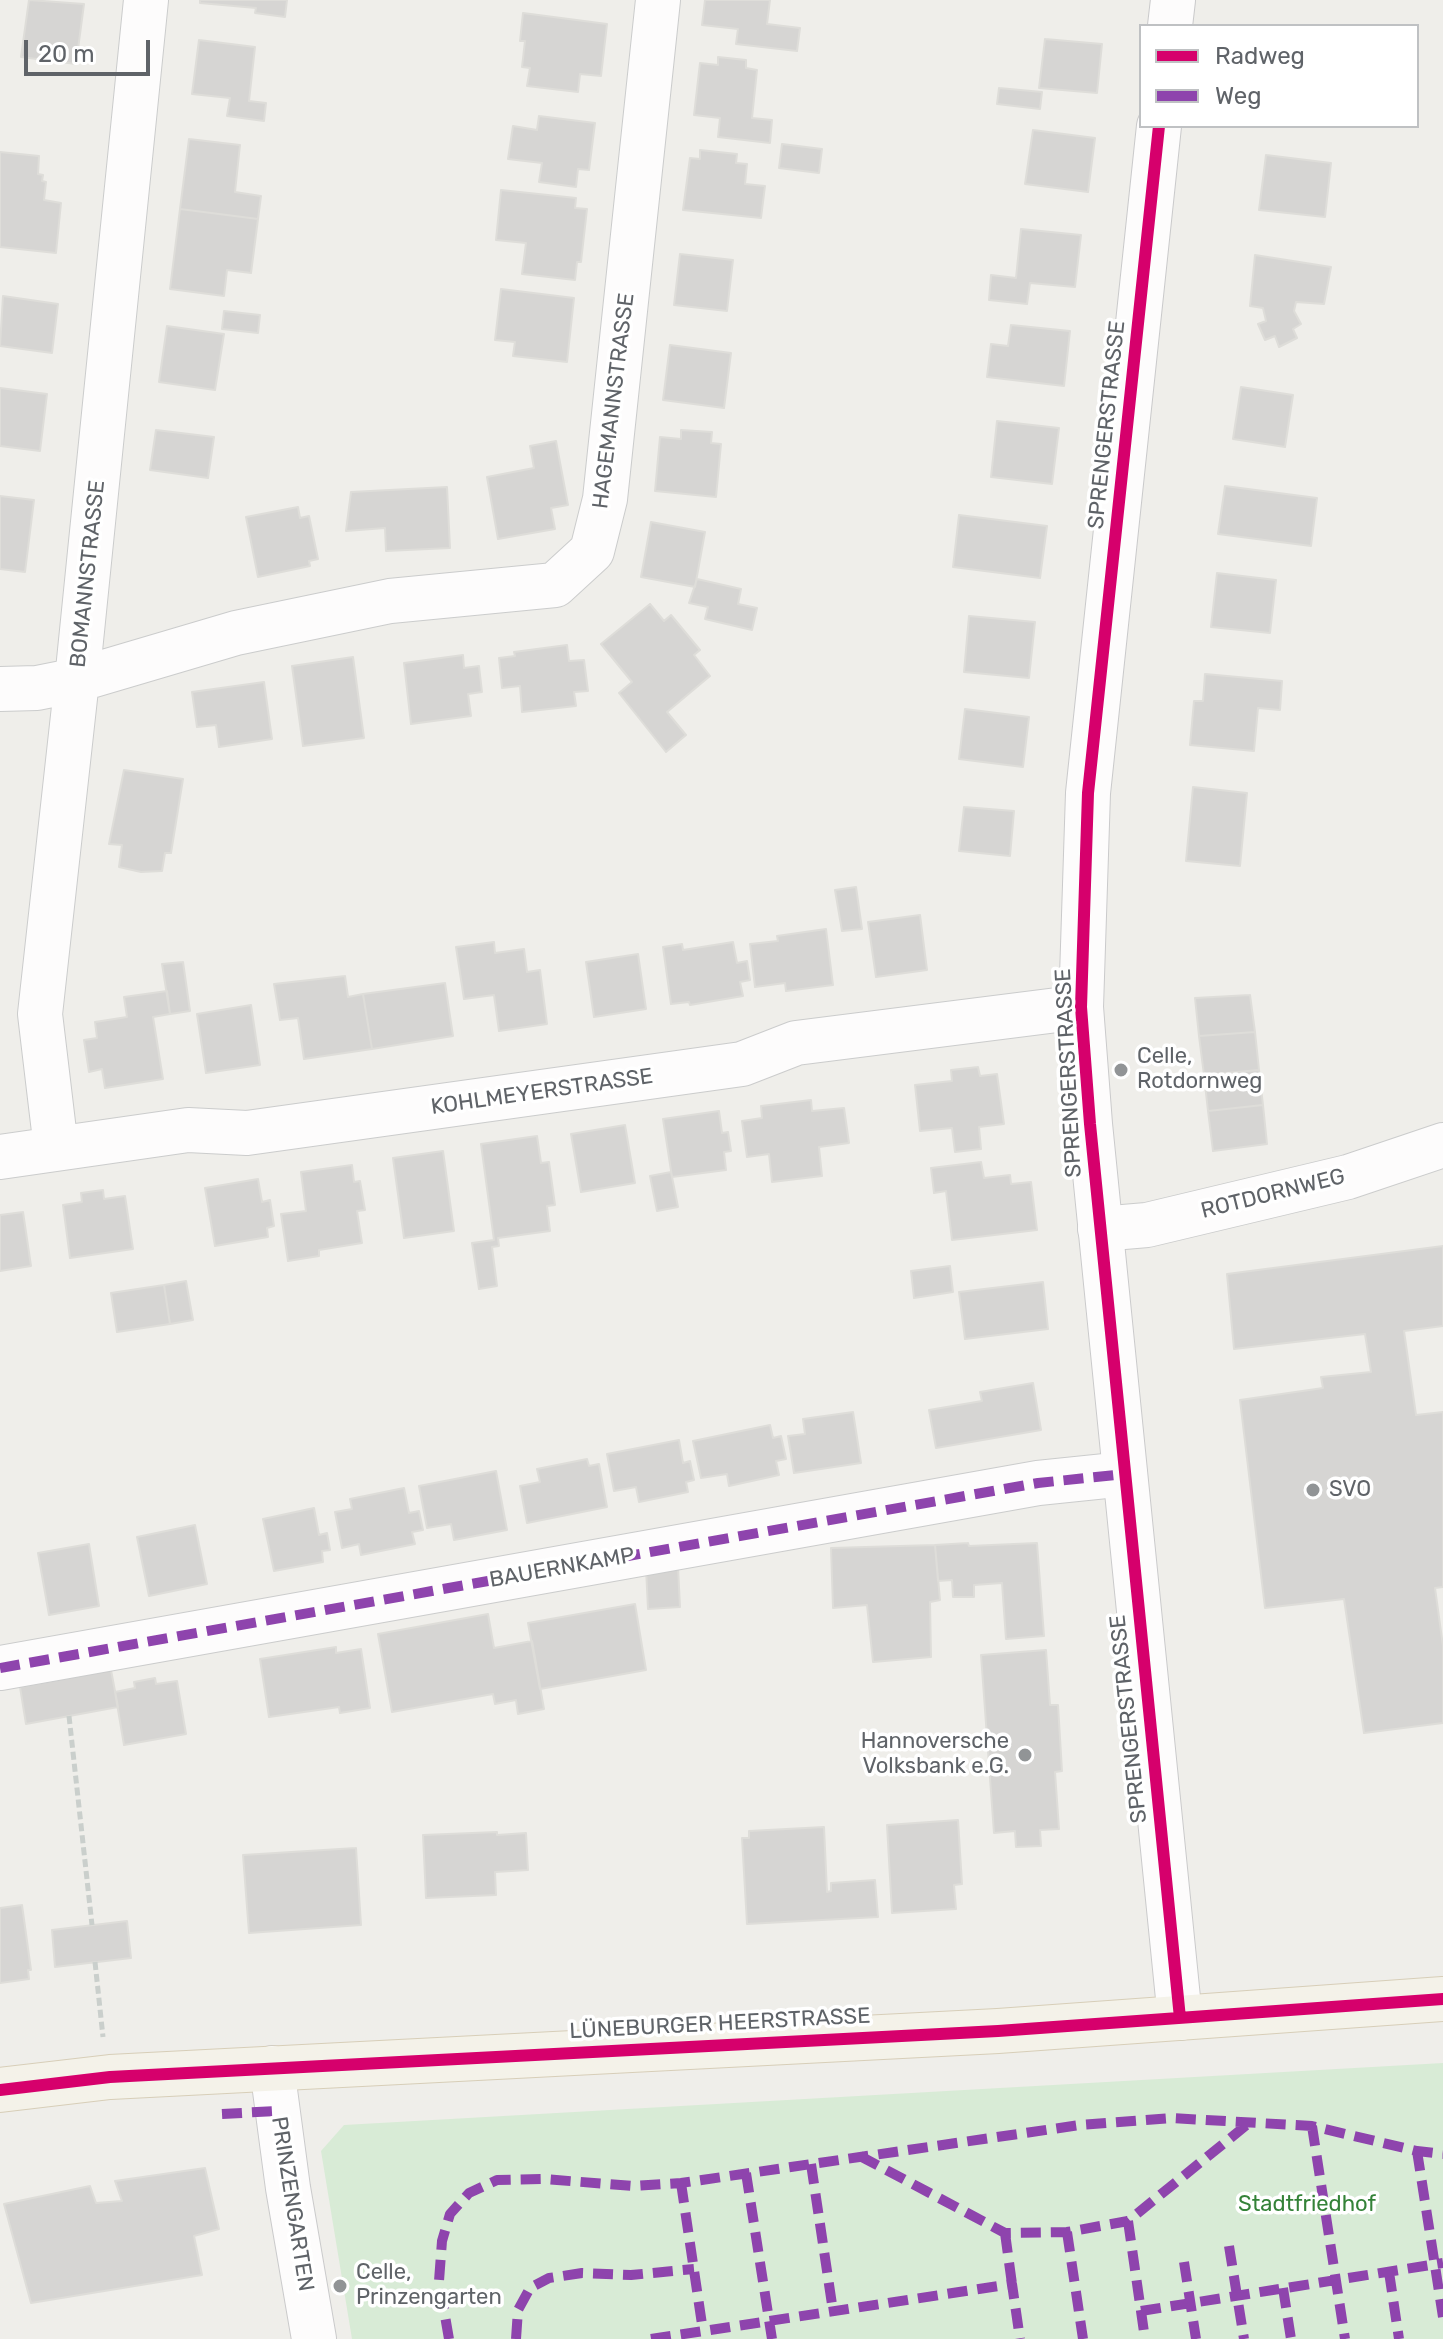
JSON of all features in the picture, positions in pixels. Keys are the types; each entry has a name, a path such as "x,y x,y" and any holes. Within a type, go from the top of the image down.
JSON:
{"main road":[{"name":"LÜNEBURGER HEERSTRASSE","path":"0,2090 110,2077 998,2031 1443,1999"}],"street":[{"name":"BOMANNSTRASSE","path":"56,1148 40,1014 146,0"},
{"name":"HAGEMANNSTRASSE","path":"0,689 37,688 77,680 236,633 390,601 555,585 592,551 605,499 658,0"},
{"path":"1170,24 1173,0"},
{"name":"SPRENGERSTRASSE","path":"1159,128 1088,793 1081,1007 1100,1229 1180,2018"},
{"name":"KOHLMEYERSTRASSE","path":"0,1157 188,1130 247,1133 293,1127 742,1064 796,1043 1081,1007"},
{"name":"ROTDORNWEG","path":"1100,1229 1147,1225 1348,1177 1443,1145"},
{"name":"BAUERNKAMP","path":"0,1668 1038,1483 1125,1474"},
{"name":"PRINZENGARTEN","path":"272,2068 288,2188 314,2339"}],"path":[{"path":"69,1716 92,1925"},
{"path":"95,1962 110,2077"}],"green space":[{"name":"Stadtfriedhof","path":"1443,2063 1443,2339 352,2339 321,2151 344,2125"}],"building":[{"path":"29,0 84,4 76,64 21,57"},
{"path":"200,0 287,0 285,17 255,13 256,8 200,3"},
{"path":"705,0 770,0 767,24 800,28 797,51 736,44 738,29 702,25"},
{"path":"523,13 607,24 601,76 580,74 578,92 527,86 530,68 522,67 525,41 520,41"},
{"path":"1045,39 1102,44 1097,93 1039,88"},
{"path":"199,40 255,47 249,101 266,103 264,121 227,116 230,98 192,94"},
{"path":"718,57 746,60 746,68 757,70 752,118 772,120 770,143 718,137 720,118 694,115 700,63 718,65"},
{"path":"999,88 1042,92 1040,109 997,104"},
{"path":"539,116 595,123 589,170 578,169 576,187 539,182 542,163 508,159 513,126 537,130"},
{"path":"1033,130 1095,138 1088,192 1025,184"},
{"path":"189,139 240,145 235,192 261,196 258,219 180,209"},
{"path":"782,144 822,149 819,173 779,168"},
{"path":"700,150 737,154 736,163 747,164 745,184 765,186 761,218 683,210 690,158 700,159"},
{"path":"0,152 39,156 38,174 43,175 42,181 46,182 44,200 61,203 56,253 0,247"},
{"path":"1266,155 1331,163 1325,217 1259,210"},
{"path":"501,190 576,198 575,208 587,209 581,262 577,262 575,280 522,274 526,243 496,240"},
{"path":"180,209 258,219 251,273 227,270 224,296 170,289"},
{"path":"1021,229 1081,235 1075,287 1030,283 1027,304 989,300 991,275 1016,278"},
{"path":"680,254 733,260 727,311 674,305"},
{"path":"1255,255 1331,267 1324,304 1296,302 1294,311 1301,324 1293,329 1297,338 1279,347 1275,336 1265,340 1258,324 1266,321 1263,308 1250,306"},
{"path":"501,289 574,298 567,362 513,356 515,342 495,340"},
{"path":"3,296 58,304 52,353 0,346"},
{"path":"224,311 260,315 258,333 222,329"},
{"path":"1011,325 1070,331 1064,386 987,377 991,344 1008,346"},
{"path":"167,326 224,334 215,390 159,382"},
{"path":"670,345 731,353 724,408 663,400"},
{"path":"1241,387 1293,395 1285,447 1233,439"},
{"path":"0,388 47,394 40,451 0,446"},
{"path":"997,421 1059,428 1052,484 991,477"},
{"path":"156,430 214,437 208,478 150,470"},
{"path":"681,430 712,432 711,443 721,444 716,497 655,491 660,437 681,439"},
{"path":"556,441 568,505 551,508 555,529 498,539 487,477 534,468 530,446"},
{"path":"1225,486 1317,498 1311,546 1218,534"},
{"path":"447,487 450,548 386,551 385,528 346,531 351,492"},
{"path":"0,496 34,500 25,572 0,569"},
{"path":"298,507 300,518 309,516 318,559 309,561 310,566 258,577 246,517"},
{"path":"959,515 1047,526 1040,578 953,567"},
{"path":"651,522 705,532 695,587 641,577"},
{"path":"1217,573 1276,580 1270,633 1211,627"},
{"path":"697,579 741,589 738,604 757,608 752,630 705,619 708,607 689,603"},
{"path":"650,604 664,621 671,615 700,650 694,655 710,676 667,712 686,735 666,752 619,693 632,682 601,644"},
{"path":"969,616 1035,622 1029,678 964,672"},
{"path":"567,645 569,661 584,660 588,691 574,692 576,706 522,712 520,686 502,688 499,658 515,656 514,652"},
{"path":"463,655 464,668 479,666 482,692 468,694 471,716 411,724 404,663"},
{"path":"353,657 364,738 303,746 292,666"},
{"path":"1205,674 1282,681 1280,710 1258,708 1254,751 1190,745 1194,701 1203,701"},
{"path":"264,682 272,739 219,747 216,725 197,727 192,692"},
{"path":"965,709 1029,717 1023,767 959,759"},
{"path":"124,770 183,779 171,853 165,853 162,871 141,872 119,867 122,845 109,844"},
{"path":"1193,787 1247,793 1240,866 1186,861"},
{"path":"964,807 1014,811 1010,856 959,851"},
{"path":"856,887 862,929 842,931 835,890"},
{"path":"920,915 927,970 876,977 868,922"},
{"path":"826,929 833,985 786,991 785,983 755,987 750,944 778,941 777,936"},
{"path":"494,942 495,953 524,949 527,972 540,970 547,1024 499,1031 494,995 464,999 456,947"},
{"path":"733,942 737,963 747,961 750,980 740,982 743,996 690,1005 689,1002 671,1004 663,947 682,944 683,950"},
{"path":"638,954 646,1009 594,1017 586,962"},
{"path":"183,962 190,1011 170,1014 162,964"},
{"path":"345,976 348,997 363,994 372,1049 304,1059 298,1018 280,1020 274,984"},
{"path":"445,983 453,1036 372,1049 363,994"},
{"path":"167,991 170,1014 153,1017 163,1079 105,1088 102,1069 89,1072 84,1040 97,1038 95,1022 127,1017 124,997"},
{"path":"1250,995 1255,1032 1199,1036 1195,998"},
{"path":"251,1005 260,1065 206,1073 197,1014"},
{"path":"1255,1032 1259,1070 1204,1075 1199,1036"},
{"path":"978,1067 980,1076 997,1074 1004,1124 979,1127 981,1149 955,1152 952,1128 920,1131 915,1085 952,1081 951,1070"},
{"path":"1259,1070 1263,1105 1208,1111 1204,1075"},
{"path":"811,1100 812,1111 844,1108 849,1143 819,1147 822,1176 772,1182 769,1154 747,1157 742,1121 762,1118 761,1106"},
{"path":"1263,1105 1267,1144 1213,1151 1208,1111"},
{"path":"719,1111 722,1133 728,1132 731,1151 724,1152 726,1170 672,1177 663,1119"},
{"path":"625,1125 635,1183 581,1192 571,1134"},
{"path":"537,1136 541,1163 549,1162 555,1205 547,1206 550,1231 498,1238 499,1246 492,1247 497,1286 479,1289 472,1243 494,1240 481,1144"},
{"path":"443,1151 454,1231 404,1238 393,1158"},
{"path":"981,1162 984,1178 1010,1175 1011,1184 1031,1182 1037,1230 952,1240 946,1191 934,1193 931,1168"},
{"path":"352,1165 354,1182 360,1181 365,1210 357,1211 362,1243 319,1250 319,1256 288,1261 281,1214 306,1211 301,1172"},
{"path":"671,1172 678,1207 657,1211 650,1176"},
{"path":"258,1179 262,1202 270,1200 274,1226 267,1228 268,1237 215,1246 205,1188"},
{"path":"103,1190 104,1199 125,1196 133,1249 70,1258 63,1205 82,1202 81,1193"},
{"path":"23,1212 31,1266 0,1271 0,1215"},
{"path":"1443,1246 1443,1326 1404,1331 1416,1415 1443,1412 1443,1587 1435,1588 1443,1646 1443,1723 1364,1733 1344,1599 1265,1608 1240,1400 1323,1388 1321,1377 1371,1372 1365,1334 1234,1349 1227,1274"},
{"path":"950,1266 953,1292 914,1298 911,1271"},
{"path":"186,1281 193,1320 170,1324 164,1285"},
{"path":"1043,1282 1048,1329 965,1339 959,1292"},
{"path":"164,1285 170,1324 117,1332 111,1293"},
{"path":"1033,1383 1041,1430 936,1448 929,1410 982,1401 980,1392"},
{"path":"853,1412 861,1463 794,1473 788,1436 805,1434 803,1419"},
{"path":"770,1425 773,1438 781,1436 786,1459 776,1461 779,1475 729,1486 727,1474 701,1478 693,1441"},
{"path":"679,1440 683,1463 690,1461 694,1480 686,1482 688,1492 639,1502 636,1487 614,1491 607,1454"},
{"path":"587,1459 589,1466 599,1464 607,1507 527,1523 520,1486 540,1482 537,1469"},
{"path":"496,1471 507,1530 454,1540 451,1524 427,1528 419,1486"},
{"path":"404,1488 409,1513 419,1511 423,1530 412,1532 415,1544 361,1555 359,1544 342,1548 335,1512 352,1509 350,1499"},
{"path":"314,1508 319,1535 327,1533 330,1550 322,1551 323,1562 274,1571 263,1519"},
{"path":"195,1525 207,1584 149,1596 137,1537"},
{"path":"968,1543 969,1546 1037,1543 1044,1636 1006,1639 1002,1583 974,1585 974,1597 953,1597 952,1580 938,1581 935,1545"},
{"path":"89,1544 99,1606 49,1615 38,1553"},
{"path":"935,1545 940,1600 930,1602 931,1657 873,1662 867,1605 833,1608 831,1548"},
{"path":"678,1567 680,1607 648,1609 646,1568"},
{"path":"635,1604 646,1670 540,1689 528,1623"},
{"path":"488,1614 494,1648 532,1641 544,1709 518,1714 516,1700 495,1704 493,1694 392,1712 378,1634"},
{"path":"336,1647 336,1653 361,1649 370,1708 340,1713 339,1707 269,1717 260,1659"},
{"name":"Hannoversche Volksbank e.G.","path":"1046,1650 1050,1705 1058,1705 1062,1771 1055,1772 1059,1829 1040,1830 1041,1846 1016,1847 1015,1831 994,1833 981,1655"},
{"path":"111,1670 118,1707 26,1724 20,1687"},
{"path":"155,1678 156,1684 177,1681 186,1734 124,1745 115,1692 135,1688 134,1682"},
{"path":"958,1820 962,1884 954,1885 956,1909 892,1913 887,1825"},
{"path":"824,1827 827,1892 831,1891 831,1883 875,1880 878,1917 747,1924 742,1838 749,1838 749,1831"},
{"path":"497,1832 497,1835 526,1833 528,1870 495,1872 496,1895 426,1898 423,1835"},
{"path":"356,1848 361,1925 249,1933 243,1855"},
{"path":"22,1905 31,1970 28,1970 29,1979 0,1983 0,1908"},
{"path":"127,1921 131,1958 55,1967 52,1930"},
{"path":"205,2168 219,2229 194,2236 202,2275 31,2303 4,2204 90,2186 96,2203 122,2201 115,2181"}],"marked path":[{"path":"0,1668 1038,1483 1125,1474"},
{"path":"222,2114 276,2111"},
{"path":"449,2339 439,2281 442,2241 450,2214 469,2193 497,2180 543,2179 634,2186 681,2183 1080,2125 1171,2118 1312,2126 1417,2151 1443,2154"},
{"path":"860,2156 1005,2233 1067,2232 1128,2221 1249,2123"},
{"path":"1312,2126 1345,2339"},
{"path":"1417,2151 1443,2317"},
{"path":"811,2164 833,2311"},
{"path":"746,2173 772,2339"},
{"path":"681,2183 703,2331"},
{"path":"1128,2221 1145,2339"},
{"path":"1067,2232 1083,2339"},
{"path":"1005,2233 1012,2284"},
{"path":"1229,2246 1244,2339"},
{"path":"1184,2262 1196,2339"},
{"path":"1141,2311 1443,2263"},
{"path":"516,2339 518,2310 530,2288 549,2278 582,2273 631,2275 694,2269"},
{"path":"1389,2272 1399,2339"},
{"path":"651,2339 1012,2284 1020,2339"},
{"path":"1283,2288 1291,2339"}],"cycle path":[{"path":"1159,128 1088,793 1081,1007 1090,1124 1180,2018"},
{"path":"0,2090 110,2077 998,2031 1443,1999"}],"place":[{"name":"Celle, Rotdornweg","path":"1121,1070"},
{"name":"SVO","path":"1313,1490"},
{"name":"Hannoversche Volksbank e.G.","path":"1025,1755"},
{"name":"Celle, Prinzengarten","path":"340,2286"}]}
